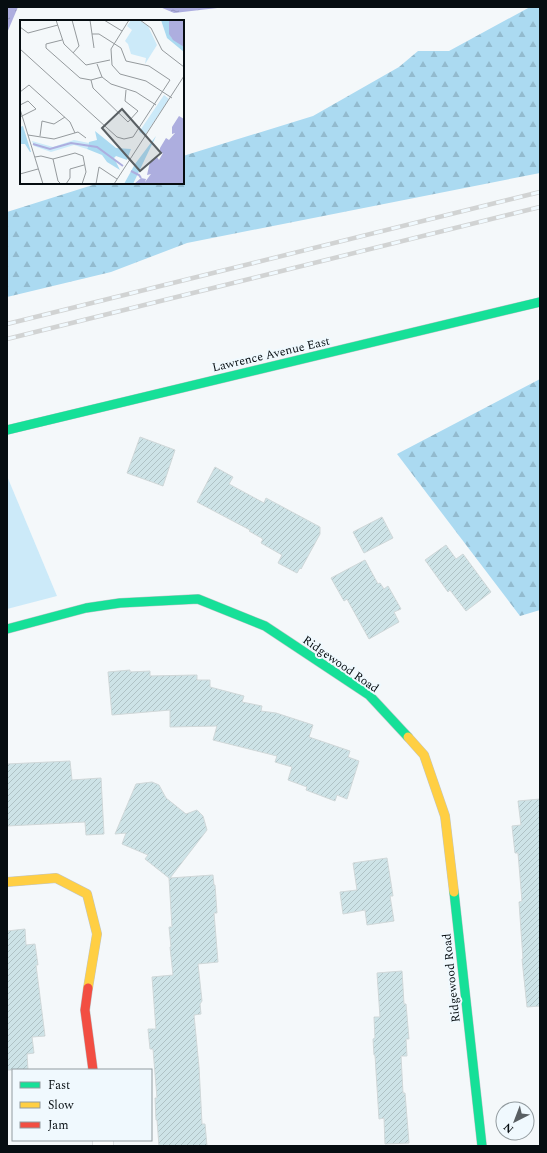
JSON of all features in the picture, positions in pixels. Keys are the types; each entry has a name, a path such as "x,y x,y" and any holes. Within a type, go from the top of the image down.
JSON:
{"street":[{"name":"Lawrence Avenue East","path":"7,430 540,302"},
{"name":"Ridgewood Road","path":"7,629 86,608 120,602 198,599 265,626 369,696 424,755 445,816 482,1146"},
{"path":"7,882 56,878 87,894 97,934 85,1010 93,1069"}],"shaded area":[{"path":"7,476 57,596 7,609"}],"green space":[{"path":"530,7 540,7 540,173 187,243 111,272 7,297 7,212 96,184 184,184 184,156 313,116 399,67 418,51 449,51"},
{"path":"540,379 540,610 520,616 397,454"}],"water":[{"path":"7,7 18,7 7,33"},
{"path":"160,7 226,7 174,13"}],"building":[{"path":"140,437 175,450 163,486 127,473"},
{"path":"215,467 233,477 229,484 264,503 266,498 320,527 320,534 301,569 300,568 297,573 278,563 282,555 261,543 263,539 249,531 250,530 197,502"},
{"path":"382,517 393,538 364,553 353,532"},
{"path":"446,545 456,559 463,554 491,592 466,611 450,590 448,592 425,560"},
{"path":"365,560 378,584 380,583 384,589 388,586 401,609 394,612 399,622 369,639 347,599 344,601 331,578"},
{"path":"130,670 130,672 150,671 150,676 197,675 197,680 210,680 210,687 244,696 242,702 262,706 261,711 276,713 313,725 309,737 350,751 348,757 359,761 347,799 337,795 335,801 306,790 307,787 288,780 292,767 275,762 277,756 213,740 217,726 170,727 170,710 112,715 108,672"},
{"path":"70,761 72,780 101,778 104,834 86,835 85,822 7,826 7,764"},
{"path":"152,782 159,785 166,798 186,814 197,810 203,816 207,830 170,878 213,875 215,885 217,913 214,913 218,962 198,964 202,1001 200,1004 201,1014 194,1015 202,1124 205,1124 207,1146 159,1146 156,1120 155,1098 157,1098 153,1049 150,1049 148,1029 156,1029 152,977 173,975 169,927 172,927 169,878 145,859 148,855 122,844 126,833 115,834 136,784"},
{"path":"540,799 540,1006 527,1007 522,959 519,902 522,901 518,853 515,853 512,826 521,825 518,801"},
{"path":"387,858 393,896 390,896 394,921 367,925 365,910 343,914 340,892 357,890 353,863"},
{"path":"25,929 26,945 35,944 38,965 36,965 45,1036 32,1037 34,1053 27,1054 28,1069 7,1070 7,931"},
{"path":"402,971 404,1004 406,1004 409,1039 406,1039 407,1056 401,1056 403,1093 405,1093 409,1143 385,1144 384,1118 379,1119 373,1039 375,1038 374,1017 380,1017 377,973"}],"railway":[{"path":"7,324 540,192"},
{"path":"7,339 540,207"}],"traffic: fast":[{"path":"7,430 540,302"},
{"path":"7,629 86,608 120,603 198,599 265,626 369,695 408,737"},
{"path":"454,892 482,1146"}],"traffic: slow":[{"path":"408,737 424,755 445,816 454,892"},
{"path":"7,882 56,878 87,894 97,934 88,988"}],"traffic: jam":[{"path":"88,988 85,1010 93,1069"}]}
